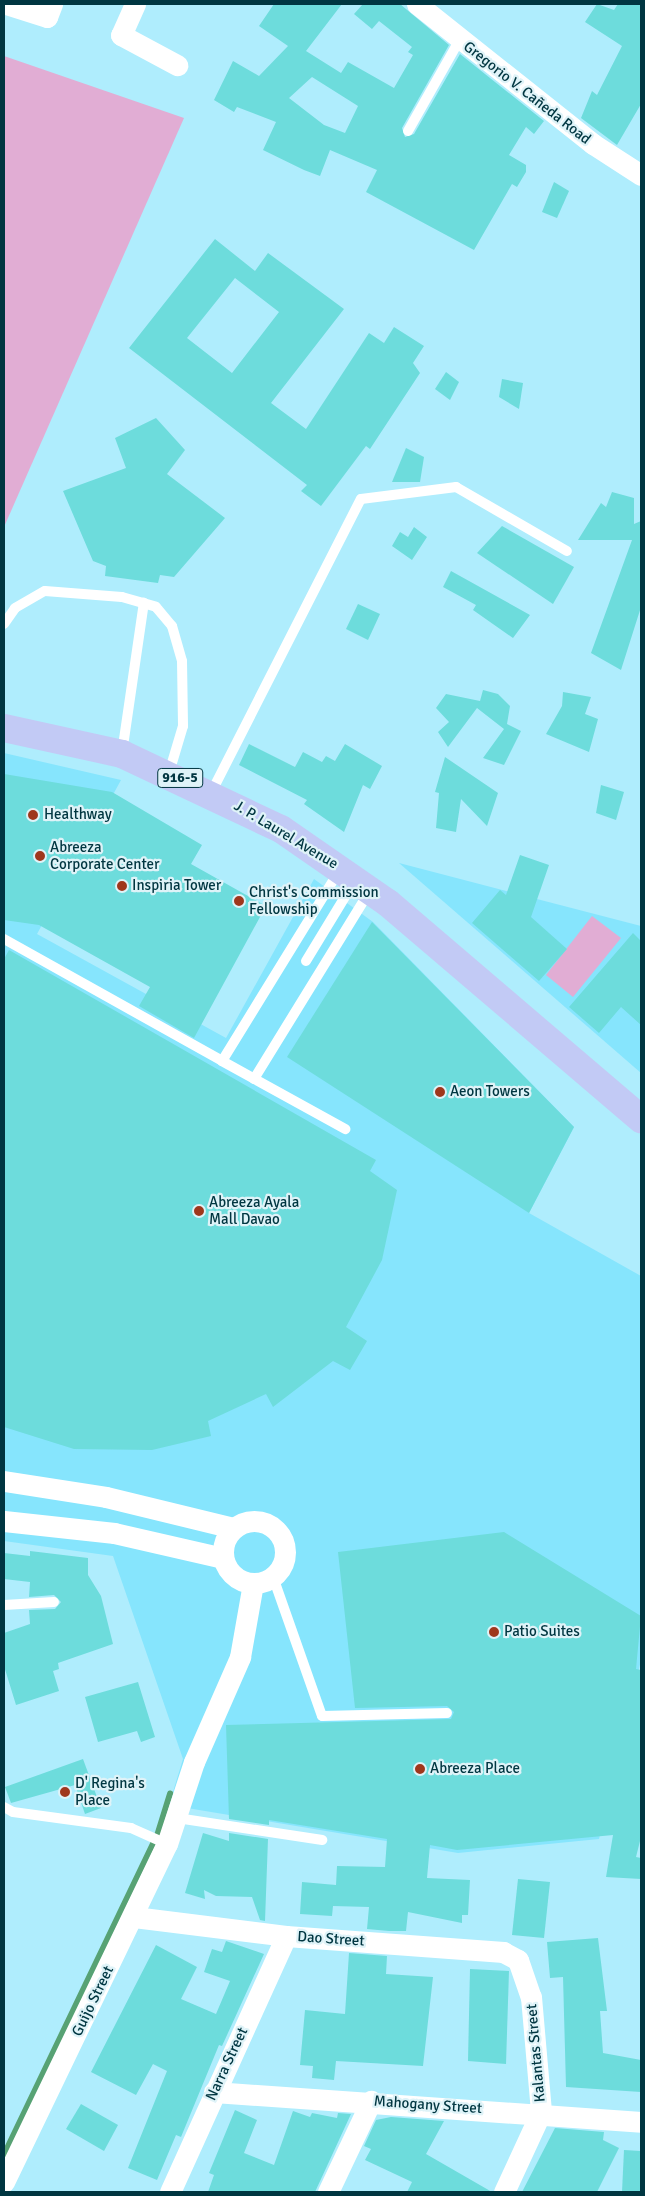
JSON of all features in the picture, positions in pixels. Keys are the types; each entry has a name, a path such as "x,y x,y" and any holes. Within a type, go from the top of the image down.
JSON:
{"main road":[{"name":"J. P. Laurel Avenue","path":"4,728 122,754 169,772 273,824 356,879 641,1119"}],"street":[{"path":"6,4 47,17 52,4"},
{"path":"135,4 121,35 176,65"},
{"name":"Gregorio V. Cañeda Road","path":"417,4 459,41 641,176"},
{"path":"4,1481 142,1504 233,1528 258,1521 279,1534 284,1560 263,1580 234,1576 223,1558 226,1536 233,1528"},
{"path":"4,1521 104,1532 223,1558"},
{"name":"Guijo Street","path":"4,2182 134,1917 167,1844 194,1762 240,1657 263,1580"},
{"name":"Dao Street","path":"134,1917 286,1936 503,1952 523,1968"},
{"name":"Narra Street","path":"170,2192 286,1936"},
{"name":"Kalantas Street","path":"504,2192 541,2112 532,1998 523,1968"},
{"name":"Mahogany Street","path":"214,2092 541,2112 641,2122"},
{"path":"328,2192 371,2101"}],"lane":[{"path":"408,131 459,41"},
{"path":"211,793 361,499 456,488 567,552"},
{"path":"4,624 15,608 45,591 71,590 144,603 156,607 172,626 182,662 184,726 169,772"},
{"path":"122,754 144,603"},
{"path":"306,961 356,879"},
{"path":"222,1061 356,879"},
{"path":"254,1078 356,879"},
{"path":"4,939 345,1129"},
{"path":"263,1580 322,1716 447,1712"},
{"path":"4,1605 54,1602"},
{"path":"4,1807 12,1812 131,1828 167,1844"},
{"path":"177,1818 322,1840"}],"shaded area":[{"path":"4,56 184,118 4,527"},
{"path":"4,753 121,780 37,934 226,1038 314,879 373,922 574,1127 529,1213 641,1276 641,1660 599,1839 458,1853 169,1805 183,1759 113,1556 4,1541"},
{"path":"399,863 641,926 641,1073"},
{"path":"592,916 621,938 573,997 546,975"}],"building":[{"path":"274,4 342,4 306,51 341,73 348,62 394,88 413,55 408,52 412,47 379,21 372,29 354,14 363,4 400,4 449,45 402,128 405,137 414,134 460,54 544,121 534,134 526,127 509,155 526,165 526,172 517,187 512,184 474,250 366,192 377,170 330,150 320,176 304,170 263,150 276,122 237,107 234,112 214,100 233,61 259,76 288,46 259,26","holes":["312,77 358,106 345,133 324,125 289,98"]},
{"path":"597,4 614,10 618,4 641,4 641,104 617,145 581,118 592,91 597,95 622,46 585,22"},
{"path":"554,182 569,191 557,218 542,212"},
{"path":"215,239 255,271 268,253 344,309 271,403 306,429 369,333 384,343 394,327 424,346 413,363 420,373 370,449 366,446 321,506 301,491 307,485 129,348","holes":["235,278 279,312 232,373 187,338"]},
{"path":"446,372 459,382 450,400 435,389"},
{"path":"502,379 523,383 519,409 499,397"},
{"path":"156,418 185,450 167,474 225,518 174,577 160,575 158,583 105,576 106,566 93,561 63,491 126,468 115,438"},
{"path":"406,448 424,457 420,482 392,482"},
{"path":"612,492 634,498 634,524 641,521 641,607 621,670 591,653 632,540 578,540 601,503 606,507"},
{"path":"502,526 574,567 553,604 477,553"},
{"path":"414,527 427,537 412,560 392,546 400,532 408,537"},
{"path":"451,571 530,615 513,638 473,610 476,605 443,587"},
{"path":"358,604 380,614 368,640 346,629"},
{"path":"483,690 498,694 510,706 507,724 521,731 504,765 483,758 504,729 477,708 448,747 438,732 449,722 436,708 446,694 480,701"},
{"path":"563,692 591,697 585,714 598,719 589,752 546,734 562,706"},
{"path":"249,744 295,767 303,752 322,762 326,756 335,761 345,744 382,766 370,789 363,785 344,832 304,804 307,800 239,765"},
{"path":"445,757 498,793 487,826 461,799 456,832 436,828 439,793 435,792"},
{"path":"4,774 112,792 202,845 191,864 266,906 194,1038 139,1006 150,987 39,925 4,920"},
{"path":"601,785 624,792 616,820 596,813"},
{"path":"520,855 549,865 531,917 567,949 539,981 472,923 500,890 506,895"},
{"name":"Aeon Towers","path":"372,922 574,1127 529,1213 287,1057"},
{"path":"633,933 641,941 641,1025 621,1007 599,1033 569,1007"},
{"name":"Abreeza Ayala Mall Davao","path":"9,950 376,1160 370,1171 397,1190 382,1260 346,1327 367,1341 350,1370 333,1361 273,1407 266,1394 208,1421 211,1436 152,1450 74,1449 4,1427 4,959"},
{"path":"504,1532 641,1616 636,1669 641,1670 641,1837 636,1857 641,1858 641,1879 606,1877 613,1835 457,1850 430,1845 427,1878 470,1880 468,1915 462,1915 462,1923 408,1912 406,1931 389,1931 367,1929 369,1907 333,1906 332,1916 300,1914 302,1882 336,1885 337,1866 385,1867 387,1839 269,1820 269,1825 229,1819 226,1725 451,1719 454,1712 447,1706 355,1708 338,1552"},
{"path":"30,1551 88,1558 88,1575 101,1596 113,1644 58,1663 59,1669 53,1671 59,1691 16,1705 4,1666 4,1633 30,1624 29,1610 55,1609 61,1602 54,1595 29,1597 30,1582 4,1579 4,1553 30,1556"},
{"path":"138,1682 155,1737 141,1742 137,1731 98,1742 85,1697"},
{"path":"83,1759 101,1808 85,1814 75,1785 11,1803 5,1787"},
{"path":"203,1833 229,1841 229,1833 268,1839 265,1921 260,1920 252,1897 216,1896 204,1890 205,1899 185,1893"},
{"path":"518,1879 550,1882 544,1938 512,1935"},
{"path":"598,1938 607,2011 600,2011 603,2053 641,2060 641,2092 566,2087 563,1977 550,1978 547,1942"},
{"path":"226,1941 264,1954 222,2046 219,2045 181,2137 176,2135 157,2180 128,2168 167,2071 153,2064 136,2095 91,2072 156,1945 197,1967 181,1999 216,2014 230,1981 204,1972 212,1949 222,1952"},
{"path":"349,1953 387,1956 386,1974 433,1977 423,2066 336,2061 334,2080 312,2078 313,2066 300,2065 305,2010 345,2014"},
{"path":"470,1969 509,1971 506,2064 468,2061"},
{"path":"81,2104 118,2125 104,2151 66,2129"},
{"path":"235,2110 257,2120 244,2153 274,2165 293,2111 310,2117 312,2113 337,2118 338,2113 351,2114 315,2192 208,2192 214,2175 209,2173"},
{"path":"391,2117 444,2121 426,2154 492,2192 407,2192 412,2182 365,2160 371,2149 364,2146 376,2120"},
{"path":"555,2128 604,2132 603,2140 619,2148 597,2192 522,2192"},
{"path":"624,2150 641,2151 641,2192 622,2192"}],"waterway":[{"path":"4,2155 157,1836 170,1794"}],"place":[{"name":"Healthway","path":"33,815"},
{"name":"Abreeza Corporate Center","path":"40,856"},
{"name":"Inspiria Tower","path":"122,886"},
{"name":"Christ's Commission Fellowship","path":"239,901"},
{"name":"Aeon Towers","path":"440,1092"},
{"name":"Abreeza Ayala Mall Davao","path":"199,1211"},
{"name":"Patio Suites","path":"494,1632"},
{"name":"Abreeza Place","path":"420,1769"},
{"name":"D' Regina's Place","path":"65,1792"}]}
